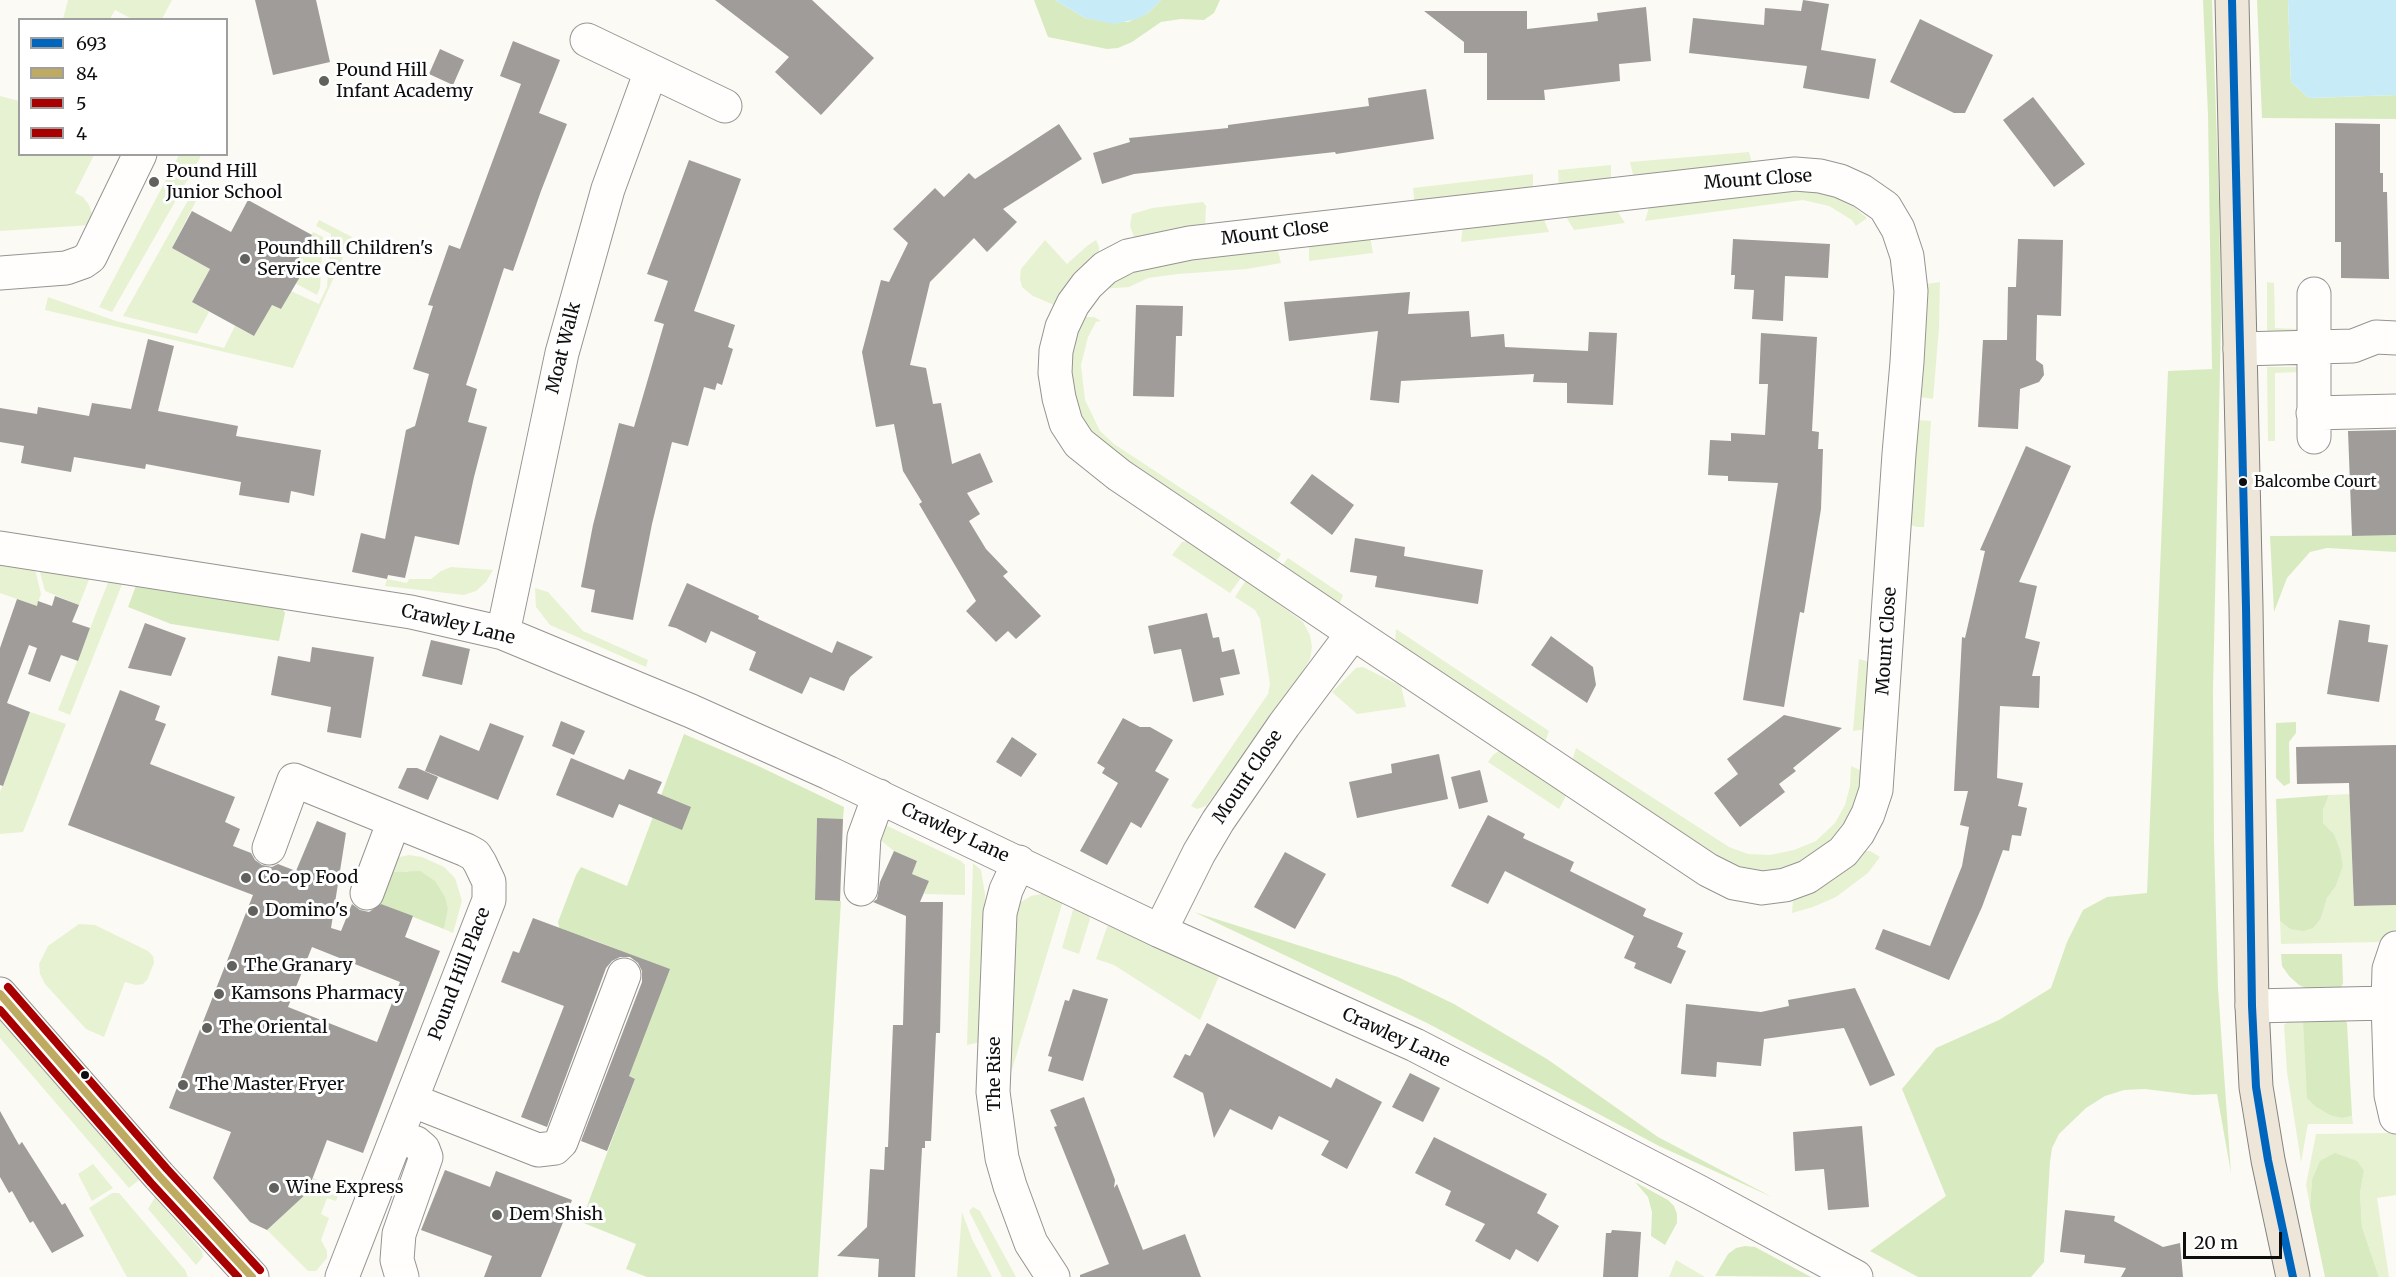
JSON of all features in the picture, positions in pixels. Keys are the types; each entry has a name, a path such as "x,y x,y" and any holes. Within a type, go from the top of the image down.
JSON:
{"main road":[{"path":"2232,0 2247,607 2252,1006 2256,1087 2268,1160 2293,1277"}],"street":[{"path":"587,40 725,106"},
{"name":"Moat Walk","path":"503,633 562,352 608,189 651,71"},
{"path":"0,273 66,268 75,266 90,257 139,156"},
{"name":"Mount Close","path":"1795,174 1820,176 1840,181 1862,191 1885,207 1898,229 1907,256 1911,291 1907,362 1876,789 1868,814 1858,833 1843,852 1807,877 1785,885 1762,888 1734,884 1708,870 1353,633 1119,475 1079,443 1066,423 1059,398 1056,351 1062,327 1073,304 1087,285 1105,268 1128,256 1190,243 1795,174"},
{"path":"2314,294 2314,425 2396,411"},
{"path":"2240,349 2353,346 2376,337 2396,338"},
{"name":"Crawley Lane","path":"0,548 400,610 503,633 691,711 879,796 1160,931 1415,1045 1661,1172 1856,1277"},
{"name":"Mount Close","path":"1160,931 1199,853 1218,821 1284,725 1353,633"},
{"name":"Pound Hill Place","path":"269,848 294,780 475,855 484,870 490,892 342,1277"},
{"path":"861,889 864,837 879,796"},
{"path":"367,893 394,821"},
{"name":"The Rise","path":"1019,862 1006,890 1000,913 993,1092 1002,1158 1010,1186 1031,1243 1053,1277"},
{"path":"2396,948 2389,969 2388,1003 2391,1095 2396,1117"},
{"path":"411,1100 538,1150 555,1148 561,1142 624,975"},
{"path":"0,994 240,1273"},
{"path":"2252,1006 2388,1003"},
{"path":"397,1136 416,1143 423,1149 426,1157 398,1241 398,1260 402,1277"}],"green space":[{"path":"68,0 172,0 163,18 130,18 115,10 111,18 63,18"},
{"path":"1034,0 1055,0 1085,18 1128,22 1148,13 1161,0 1220,0 1214,13 1204,20 1181,19 1161,22 1132,42 1118,48 1107,49 1048,37"},
{"path":"2203,0 2212,0 2219,200 2221,322 2213,690 2214,842 2218,988 2231,1173 2217,1094 2193,1095 2145,1089 2124,1090 2105,1096 2086,1108 2059,1134 2052,1148 2044,1262 2031,1277 1918,1277 1870,1251 1946,1196 1902,1089 1936,1048 1999,1020 2051,988 2067,942 2083,910 2107,897 2147,893 2168,371 2212,369 2208,115"},
{"path":"2257,0 2288,0 2291,82 2309,98 2396,95 2396,119 2262,118"},
{"path":"0,96 18,101 18,156 94,156 75,193 83,197 89,205 92,214 91,225 0,231"},
{"path":"1749,152 1752,163 1634,179 1630,162"},
{"path":"178,156 200,156 112,312 99,307"},
{"path":"1611,165 1611,183 1559,188 1558,170"},
{"path":"1533,174 1533,192 1415,206 1413,188"},
{"path":"1813,190 1854,207 1867,218 1856,226 1852,220 1829,206 1803,200 1645,221 1650,204 1762,191"},
{"path":"191,195 197,199 172,248 210,269 192,302 209,312 197,334 123,316"},
{"path":"1203,202 1206,206 1205,227 1136,240 1134,237 1130,226 1132,214 1152,208"},
{"path":"1616,209 1625,223 1574,230 1565,215"},
{"path":"1543,217 1549,232 1461,242 1463,226"},
{"path":"319,220 352,237 293,368 45,310 48,297 116,321 224,348 235,326 254,336 272,305 281,309 291,291 319,304 327,287 331,234 316,226"},
{"path":"313,232 323,237 320,288 317,295 295,283 300,274 292,270"},
{"path":"1370,236 1373,253 1309,261 1309,244"},
{"path":"1045,240 1067,264 1096,240 1099,247 1099,254 1054,305 1033,296 1022,287 1020,279 1021,269"},
{"path":"1277,247 1281,263 1247,269 1148,278 1129,287 1101,289 1132,268"},
{"path":"1940,282 1933,399 1920,397 1924,291 1927,284"},
{"path":"2267,282 2274,283 2275,328 2300,329 2300,334 2267,332"},
{"path":"1080,317 1094,317 1101,321 1096,322 1088,337 1081,365 1085,400 1100,431 1114,444 1281,554 1272,567 1107,456 1073,409 1070,335"},
{"path":"2267,367 2300,367 2300,372 2275,373 2275,441 2268,441"},
{"path":"1917,420 1931,421 1924,527 1911,525"},
{"path":"2396,535 2396,552 2327,548 2310,552 2287,578 2274,612 2270,536"},
{"path":"1190,541 1241,578 1230,593 1172,555 1182,542"},
{"path":"1288,558 1343,595 1337,611 1279,570"},
{"path":"0,564 35,569 41,594 37,606 0,593"},
{"path":"451,567 493,570 486,582 476,591 464,595 385,586 387,579 407,583 409,579 431,579"},
{"path":"39,569 90,577 79,605 45,591"},
{"path":"109,580 123,582 70,715 58,710"},
{"path":"1246,580 1303,622 1310,635 1312,647 1310,659 1206,806 1197,809 1191,806 1268,694 1270,684 1260,619 1255,610 1235,597"},
{"path":"137,583 280,604 285,613 279,641 171,624 128,607"},
{"path":"535,588 548,592 583,631 648,660 646,667 550,625 536,607"},
{"path":"1396,629 1549,731 1544,745 1395,646"},
{"path":"1859,659 1873,663 1868,729 1853,731"},
{"path":"1363,667 1401,686 1406,707 1357,714 1332,692 1356,668"},
{"path":"30,712 66,724 23,832 0,834 0,792"},
{"path":"2296,722 2296,733 2289,742 2290,783 2284,786 2276,778 2276,723"},
{"path":"684,734 844,807 843,819 817,819 815,900 841,901 818,1277 647,1277 626,1269 636,1244 581,1222 635,1079 628,1076 669,970 591,939 560,931 558,922 581,867 627,886"},
{"path":"1576,748 1729,847 1748,854 1770,855 1794,850 1816,841 1835,823 1845,805 1850,786 1851,766 1860,770 1864,775 1854,814 1825,849 1791,868 1747,873 1717,863 1571,765"},
{"path":"1499,751 1505,751 1567,794 1559,809 1488,762"},
{"path":"2396,792 2350,808 2354,906 2396,905 2396,929 2388,938 2379,942 2281,944 2280,921 2290,929 2321,918 2327,898 2336,886 2343,866 2334,834 2323,823 2323,810 2329,795"},
{"path":"2329,795 2323,810 2323,823 2334,834 2343,866 2336,886 2327,898 2321,918 2313,928 2304,931 2290,929 2280,921 2276,799"},
{"path":"879,822 961,861 965,865 965,895 924,894 929,881 912,874 917,861 894,851 874,835"},
{"path":"1862,851 1870,851 1880,857 1868,873 1836,897 1792,913 1793,899"},
{"path":"409,855 422,857 444,867 455,878 462,901 453,933 444,929 448,909 407,871 382,876 395,858"},
{"path":"973,863 981,870 985,894 981,1042 967,1045"},
{"path":"420,871 435,881 445,897 448,909 444,929 372,901 382,876 394,872"},
{"path":"1046,893 1063,901 1007,1086 1015,912 1021,902 1031,896"},
{"path":"1076,908 1089,914 1090,919 1079,954 1062,948 1073,910"},
{"path":"1194,912 1398,977 1454,1004 1547,1059 1658,1137 1772,1197 1659,1146 1427,1023"},
{"path":"79,924 95,925 148,951 153,956 154,963 143,984 125,982 104,1037 86,1029 45,984 40,974 39,964 48,946"},
{"path":"1110,925 1220,974 1200,1020 1114,965 1096,959 1107,927"},
{"path":"2281,954 2342,954 2343,983 2339,992 2317,993 2299,985 2282,966"},
{"path":"2343,1016 2347,1023 2352,1116 2342,1118 2330,1115 2307,1098 2303,1018"},
{"path":"0,1018 139,1180 129,1188 0,1038"},
{"path":"2293,1018 2303,1018 2342,1118 2352,1116 2353,1124 2308,1124 2301,1162 2287,1072 2284,1025"},
{"path":"2389,1133 2396,1135 2396,1195 2377,1198 2389,1277 2379,1277 2362,1227 2360,1193 2364,1171 2312,1180 2310,1206 2306,1185 2316,1134"},
{"path":"2335,1153 2357,1161 2364,1171 2360,1193 2362,1227 2379,1277 2325,1277 2310,1206 2312,1180 2320,1161"},
{"path":"93,1164 113,1188 92,1201 78,1174"},
{"path":"313,1178 341,1189 336,1201 327,1198 321,1214 329,1218 321,1240 327,1251 327,1258 316,1271 308,1271 267,1230 307,1193"},
{"path":"1635,1182 1668,1200 1674,1206 1677,1223 1665,1245 1651,1236 1652,1212 1648,1197"},
{"path":"112,1193 119,1193 185,1270 188,1277 127,1277 89,1208"},
{"path":"155,1197 202,1251 203,1257 196,1265 148,1209"},
{"path":"973,1207 980,1211 1016,1277 1002,1277 969,1211"},
{"path":"962,1212 972,1239 992,1277 957,1277"},
{"path":"1755,1247 1811,1277 1715,1276 1728,1254 1736,1248"},
{"path":"1676,1260 1705,1277 1669,1277"}],"water":[{"path":"1055,0 1161,0 1148,13 1137,19 1114,24 1085,18"},
{"path":"2288,0 2396,0 2396,95 2309,98 2291,82"}],"building":[{"path":"255,0 316,0 330,62 273,75"},
{"path":"715,0 812,0 874,58 821,115 775,72 789,57"},
{"path":"1803,0 1829,4 1821,50 1876,59 1869,99 1803,88 1807,66 1689,53 1693,18 1764,25 1765,8 1801,11"},
{"path":"1646,7 1651,61 1619,64 1620,81 1544,90 1545,100 1487,100 1487,53 1464,53 1464,42 1424,11 1527,11 1527,29 1598,21 1597,13"},
{"path":"1920,19 1993,55 1965,113 1954,113 1890,82"},
{"path":"513,41 560,60 539,113 567,124 513,271 504,268 466,385 477,389 468,422 487,427 459,545 415,536 405,578 388,575 387,579 352,572 361,533 385,539 406,430 415,426 429,374 413,369 433,306 428,305 449,245 460,249 521,84 500,76"},
{"path":"440,49 464,60 453,85 429,74"},
{"path":"1426,89 1434,139 1336,154 1335,152 1134,174 1102,184 1093,153 1130,142 1129,138 1228,128 1228,125 1369,106 1368,98"},
{"path":"2033,97 2085,164 2054,187 2003,120"},
{"path":"2335,123 2380,124 2380,173 2383,173 2383,192 2387,192 2389,279 2341,278 2341,242 2335,242"},
{"path":"1059,124 1082,159 1003,209 1017,222 987,252 974,238 930,282 910,365 926,368 933,404 941,403 952,464 980,453 993,482 967,493 980,514 969,521 986,549 1008,572 1003,576 1041,616 1016,639 1008,631 996,642 966,611 976,601 919,504 922,502 903,471 894,424 876,427 862,352 881,280 889,282 908,243 893,229 935,188 944,197 969,173 975,179"},
{"path":"689,160 741,179 694,311 735,325 728,347 733,349 722,385 717,383 715,390 704,387 688,446 672,442 652,524 633,620 591,612 595,590 581,587 593,525 619,423 634,427 664,324 654,321 668,281 647,274"},
{"name":"Poundhill Children's Service Centre","path":"248,200 312,235 292,270 301,275 281,309 272,305 254,336 192,302 210,269 172,248 192,211 231,232"},
{"path":"1733,239 1830,244 1828,278 1785,276 1783,321 1752,319 1754,290 1734,289 1735,275 1731,275"},
{"path":"2018,239 2063,240 2061,316 2037,315 2036,360 2043,365 2044,375 2039,382 2020,389 2018,429 1978,427 1983,340 2007,340 2008,287 2016,287"},
{"path":"1410,292 1408,314 1469,311 1471,337 1504,334 1505,347 1588,351 1589,332 1617,333 1613,405 1567,403 1567,383 1533,382 1534,374 1401,381 1399,403 1370,400 1378,331 1289,341 1284,302"},
{"path":"1136,305 1183,306 1182,336 1176,336 1174,397 1133,396"},
{"path":"1761,333 1817,337 1812,431 1819,432 1818,449 1823,449 1821,509 1804,613 1800,612 1784,707 1743,700 1778,483 1728,481 1728,476 1708,475 1710,440 1731,441 1731,433 1765,435 1768,384 1759,384"},
{"path":"148,339 174,346 158,411 238,426 236,436 321,450 314,496 291,491 289,503 239,495 241,482 146,464 145,469 74,457 71,472 21,463 24,446 0,442 0,408 37,414 38,407 89,416 92,403 131,409"},
{"path":"2396,430 2396,535 2352,536 2348,431"},
{"path":"2026,446 2071,466 2019,582 2037,586 2025,638 2040,642 2032,676 2040,676 2039,708 2000,706 1997,778 2023,783 2018,806 2027,808 2021,836 2012,835 2009,851 2003,850 1982,907 1949,980 1875,949 1883,929 1930,946 1962,866 1969,827 1960,825 1968,791 1954,791 1962,637 1965,638 1985,551 1980,550"},
{"path":"1312,474 1354,505 1332,535 1290,503"},
{"path":"1355,538 1405,547 1404,556 1483,570 1478,604 1375,587 1377,576 1350,572"},
{"path":"687,583 832,653 837,641 873,657 850,677 844,691 810,677 802,694 749,670 756,652 711,631 706,643 668,626"},
{"path":"55,596 79,605 72,622 90,628 78,661 61,655 50,682 28,674 37,648 29,645 7,703 30,712 3,786 0,785 0,648 17,599 37,606 38,601 52,606"},
{"path":"1207,613 1213,638 1219,637 1222,652 1234,649 1240,674 1220,678 1224,695 1193,702 1181,649 1154,654 1148,626"},
{"path":"2339,620 2370,625 2368,642 2388,645 2379,702 2327,694"},
{"path":"145,623 186,638 171,676 128,668"},
{"path":"1551,636 1593,667 1596,685 1587,703 1531,665"},
{"path":"431,640 470,649 462,685 422,676"},
{"path":"312,647 374,657 361,738 327,732 331,707 271,695 278,656 310,662"},
{"path":"120,690 160,706 155,720 166,724 150,764 235,797 225,822 240,829 233,846 251,853 262,865 272,867 278,864 296,871 317,821 346,833 331,928 341,931 352,904 360,910 369,912 381,904 413,916 405,937 440,951 363,1153 327,1140 307,1193 267,1230 250,1222 213,1178 231,1132 169,1108 253,895 68,825","holes":["312,947 400,982 377,1042 288,1007"]},
{"path":"1784,715 1842,728 1793,768 1796,771 1779,784 1785,792 1740,827 1714,793 1738,774 1727,759"},
{"path":"1123,718 1140,727 1150,727 1173,740 1155,771 1169,779 1141,828 1131,822 1107,865 1080,851 1118,783 1102,773 1105,768 1097,763"},
{"path":"561,721 585,731 574,755 552,746"},
{"path":"490,723 524,736 498,800 425,771 440,735 479,751"},
{"path":"1012,737 1037,754 1021,777 996,762"},
{"path":"2396,745 2396,905 2354,906 2349,783 2297,784 2296,747"},
{"path":"1439,754 1448,799 1357,818 1349,782 1392,773 1391,764"},
{"path":"571,758 624,780 629,769 662,782 657,793 691,807 682,830 619,804 613,818 556,795"},
{"path":"407,768 417,768 438,777 428,800 398,788"},
{"path":"1480,770 1488,802 1459,809 1451,777"},
{"path":"1488,815 1525,834 1523,838 1574,862 1570,871 1646,909 1643,916 1683,933 1677,947 1686,951 1671,984 1634,968 1636,963 1624,958 1634,936 1505,871 1488,904 1451,886"},
{"path":"817,818 843,819 840,901 815,900"},
{"path":"894,851 917,861 912,874 929,881 920,902 943,902 940,1033 936,1033 931,1141 925,1141 925,1148 922,1148 915,1277 878,1277 879,1259 837,1256 867,1227 870,1169 884,1170 885,1147 888,1147 893,1025 903,1025 906,916 873,902 877,899 880,882"},
{"path":"1285,852 1326,874 1295,929 1254,907"},
{"path":"533,918 670,969 629,1076 635,1079 607,1151 581,1141 642,982 642,971 638,963 630,957 620,957 606,968 547,1127 521,1117 564,1006 501,982 513,951 519,953"},
{"path":"1855,988 1895,1075 1870,1086 1844,1028 1764,1039 1761,1066 1717,1062 1716,1077 1681,1074 1686,1004 1761,1012 1789,1006 1788,1000"},
{"path":"1073,989 1108,999 1083,1081 1048,1071 1052,1057 1048,1056 1065,1000 1069,1001"},
{"path":"1207,1023 1331,1088 1336,1078 1382,1102 1347,1169 1321,1155 1329,1141 1279,1116 1272,1130 1230,1109 1214,1138 1203,1093 1173,1077 1185,1054 1190,1056"},
{"path":"1410,1073 1440,1088 1423,1122 1392,1107"},
{"path":"1084,1097 1115,1180 1114,1188 1117,1184 1143,1250 1185,1234 1201,1277 1080,1277 1080,1275 1109,1264 1054,1127 1057,1126 1050,1110"},
{"path":"0,1111 19,1145 22,1142 62,1205 65,1203 84,1236 52,1253 33,1221 30,1223 12,1191 9,1193 0,1177"},
{"path":"1862,1126 1869,1207 1828,1210 1824,1169 1795,1171 1793,1132"},
{"path":"1434,1137 1547,1194 1537,1213 1559,1226 1538,1262 1516,1249 1510,1260 1475,1241 1485,1224 1445,1205 1451,1191 1415,1173"},
{"name":"Dem Shish","path":"445,1170 490,1187 496,1171 572,1200 541,1277 484,1277 492,1256 421,1230"},
{"path":"2065,1210 2115,1216 2114,1221 2163,1247 2180,1243 2183,1277 2121,1277 2126,1268 2084,1263 2085,1255 2060,1252"},
{"path":"1612,1230 1641,1232 1638,1277 1603,1277 1606,1233 1611,1233"}],"transit line":[{"name":"693","path":"2232,0 2246,607 2252,1006 2256,1087 2268,1160 2293,1277"},
{"name":"4","path":"8,987 167,1169 260,1270"},
{"name":"84","path":"0,994 159,1176 252,1277"},
{"name":"5","path":"0,1010 151,1183 238,1277"}],"place":[{"name":"Pound Hill Infant Academy","path":"324,81"},
{"name":"Pound Hill Junior School","path":"154,182"},
{"name":"Poundhill Children's Service Centre","path":"245,259"},
{"name":"Balcombe Court","path":"2243,482"},
{"name":"Co-op Food","path":"246,878"},
{"name":"Domino's","path":"253,911"},
{"name":"The Granary","path":"232,966"},
{"name":"Kamsons Pharmacy","path":"219,994"},
{"name":"The Oriental","path":"207,1028"},
{"name":"The Master Fryer","path":"183,1085"},
{"name":"Wine Express","path":"274,1188"},
{"name":"Dem Shish","path":"497,1215"}]}
